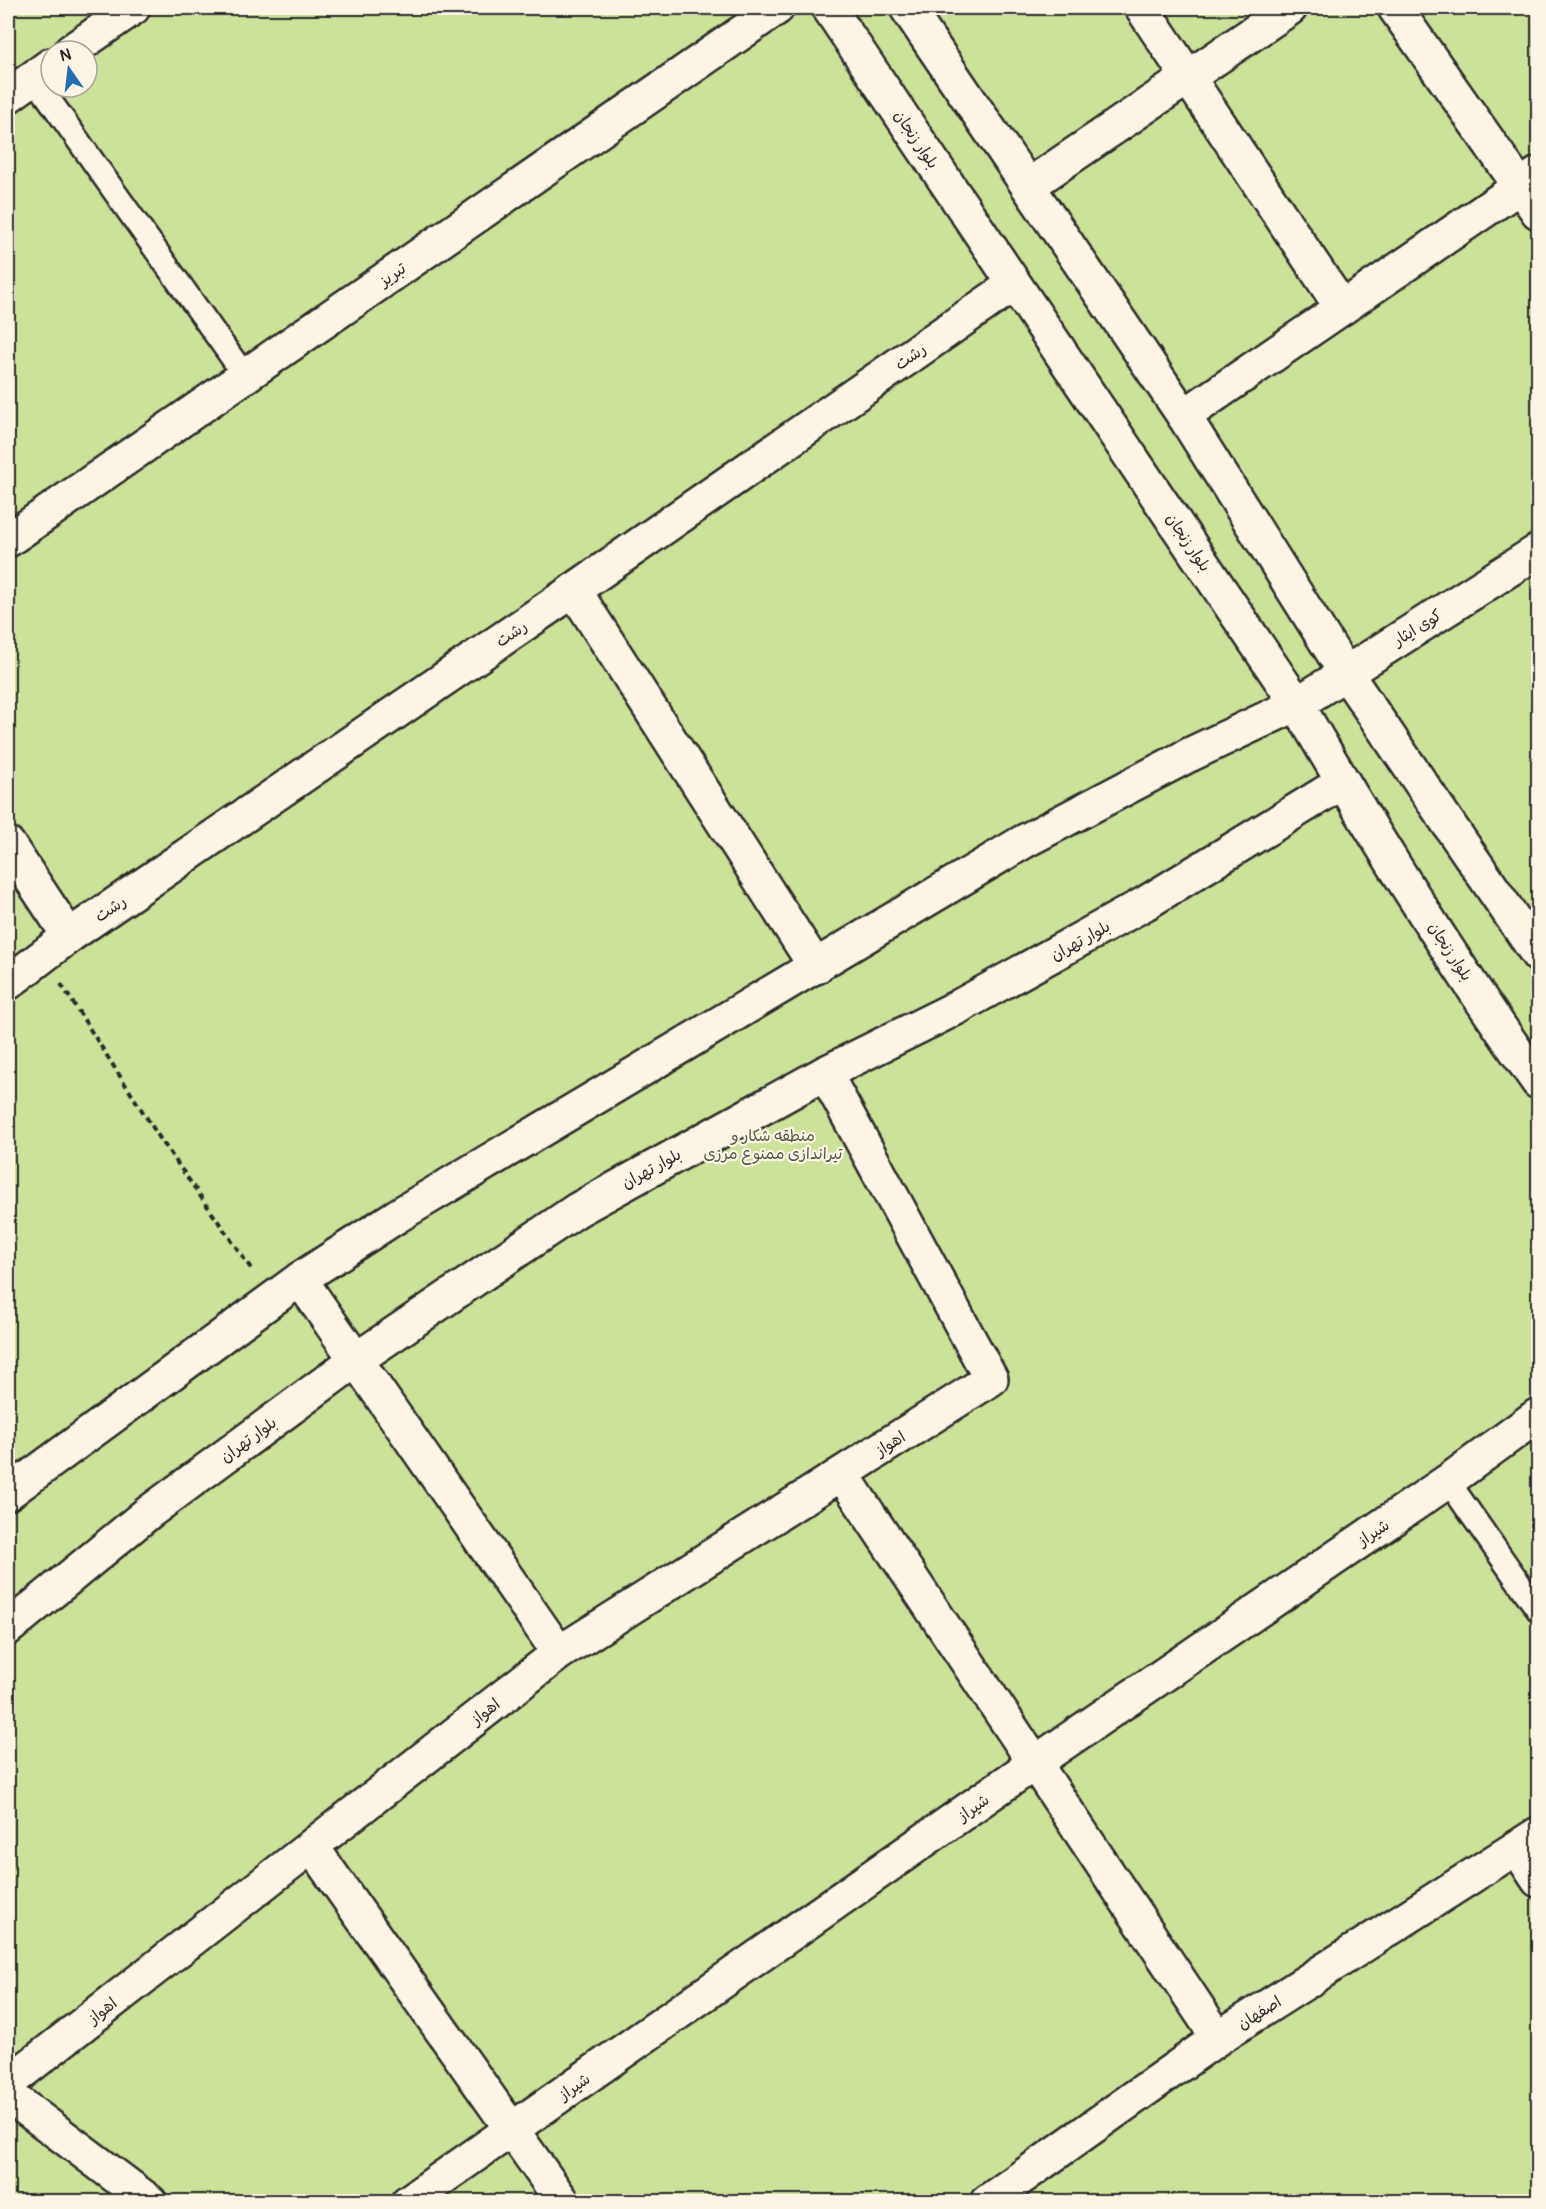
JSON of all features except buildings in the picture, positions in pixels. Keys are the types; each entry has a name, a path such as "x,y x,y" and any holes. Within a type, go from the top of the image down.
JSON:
{"street":[{"path":"88,39 133,8"},
{"name":"تبریز","path":"8,540 777,8"},
{"name":"بلوار زنجان","path":"829,8 1297,704 1343,782 1502,1030 1539,1082"},
{"path":"907,8 1184,416 1345,672 1539,955"},
{"path":"1142,8 1342,308"},
{"path":"1028,186 1290,8"},
{"path":"1184,416 1342,308 1533,191 1395,8"},
{"path":"8,96 39,74"},
{"name":"رشت","path":"8,983 69,936 574,590 1014,284"},
{"name":"کوی ایثار","path":"1297,704 1539,551"},
{"path":"574,590 816,966"},
{"path":"8,1493 300,1279 397,1216 1023,842 1189,755 1297,704"},
{"name":"بلوار تهران","path":"8,1628 148,1513 357,1359 576,1210 825,1073 958,1007 1144,904 1343,782"},
{"path":"8,844 69,936"},
{"name":"اهواز","path":"8,2083 559,1653 991,1379 825,1073"},
{"path":"300,1279 559,1653"},
{"name":"شیراز","path":"408,2202 1034,1764 1448,1481 1539,1415"},
{"path":"842,1474 1218,2038"},
{"path":"1528,1841 1539,1880"},
{"name":"اصفهان","path":"987,2202 1218,2038 1528,1841"},
{"path":"312,1847 513,2128 563,2202"},
{"path":"8,2094 150,2202"}],"lane":[{"path":"60,99 245,376"},
{"path":"1448,1481 1539,1610"}],"path":[{"path":"43,956 159,1137 273,1299"}],"green space":[{"name":"منطقه شکار و تیراندازی ممنوع مرزی","path":"8,8 1538,8 1538,2201 8,2202"}]}
